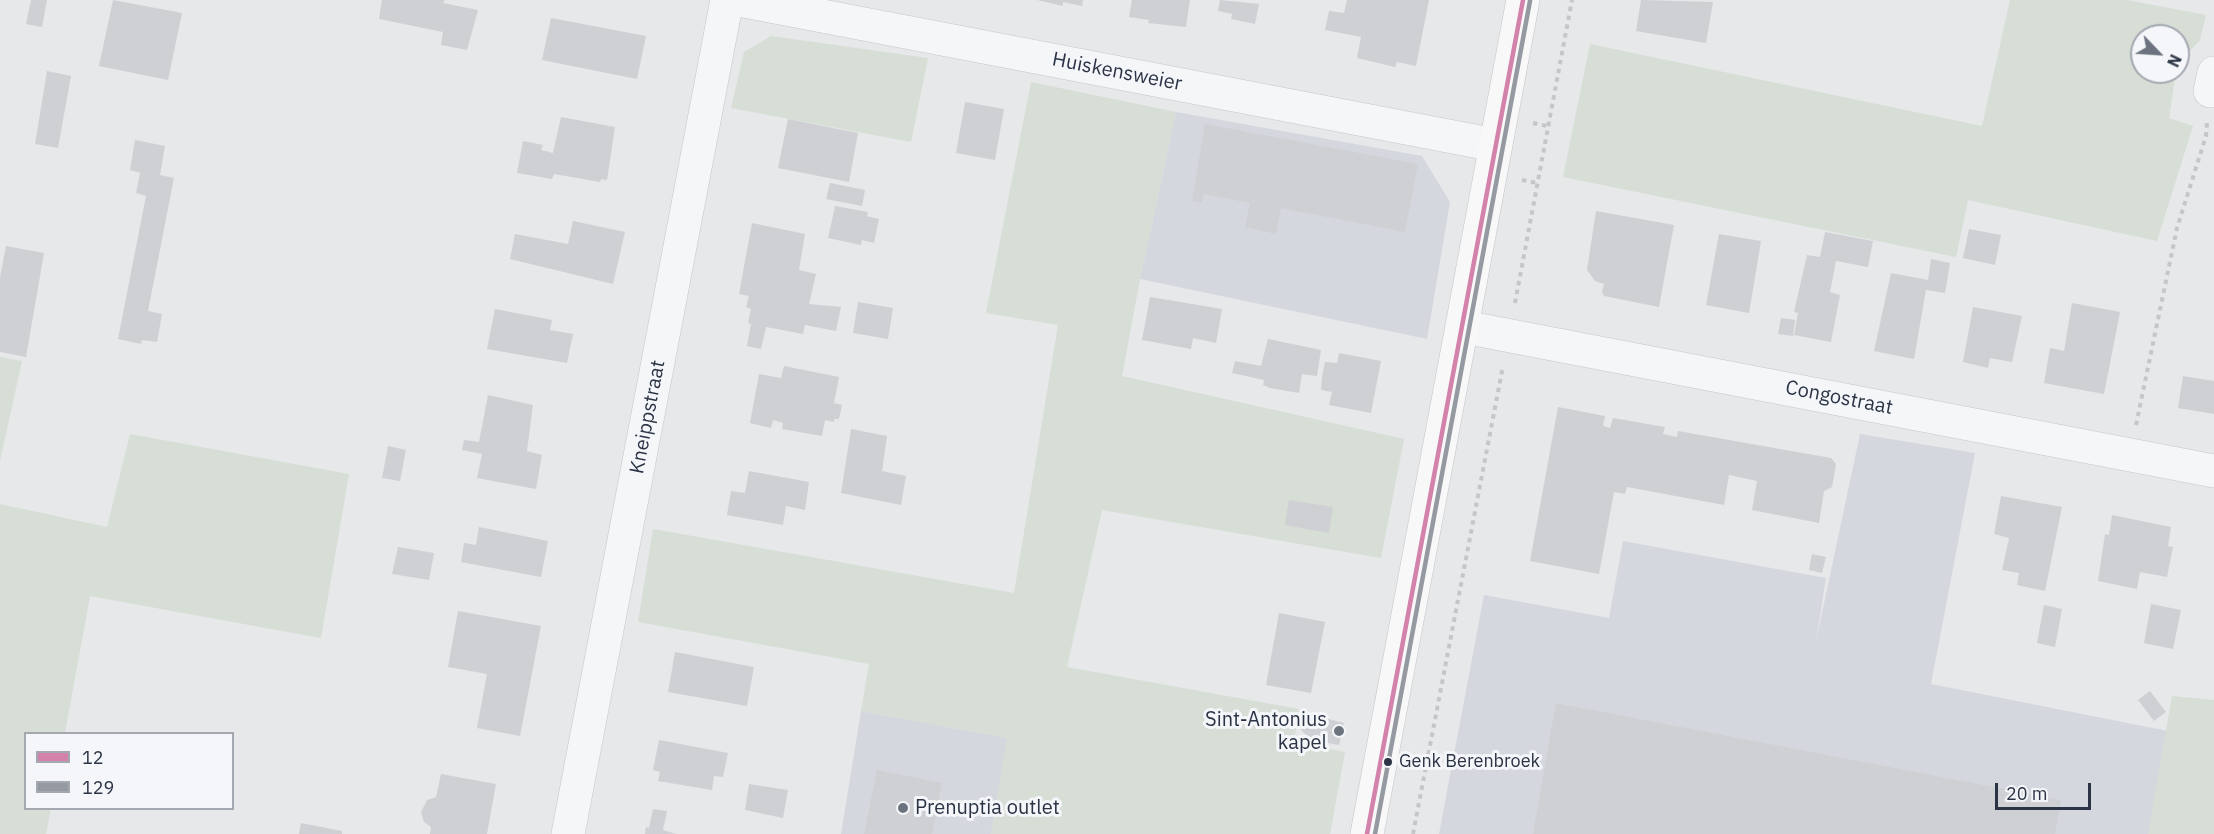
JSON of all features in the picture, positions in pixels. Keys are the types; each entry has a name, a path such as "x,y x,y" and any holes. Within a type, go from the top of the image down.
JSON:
{"main road":[{"path":"1367,834 1464,327 1495,145 1523,0"}],"street":[{"name":"Kneippstraat","path":"568,834 727,0"},
{"name":"Huiskensweier","path":"739,0 1495,145"},
{"name":"Congostraat","path":"1464,327 2214,471"}],"path":[{"path":"1514,307 1572,0"},
{"path":"2131,455 2177,228 2207,126"},
{"path":"1413,834 1503,365"}],"shaded area":[{"path":"2010,0 2127,0 2206,15 2200,40 2190,51 2190,24 2130,24 2130,84 2174,84 2169,118 2193,126 2157,241 1968,200 1956,257 1563,177 1590,44 1982,126"},
{"path":"771,36 928,58 911,142 731,108 744,52"},
{"path":"1031,82 1176,112 1140,279 1122,376 1404,439 1381,558 1102,510 1067,667 1299,709 1294,742 1345,752 1330,834 991,834 1007,738 861,711 869,664 638,622 653,529 1014,593 1058,325 986,313"},
{"path":"1176,112 1422,156 1450,202 1427,339 1140,279"},
{"path":"0,357 22,361 0,461"},
{"path":"130,434 349,474 321,638 90,596 65,732 24,732 24,810 51,810 46,834 0,834 0,504 107,527"},
{"path":"1860,434 1975,453 1931,684 2168,731 2148,834 1439,834 1484,595 1609,618 1623,541 1826,578 1816,641"},
{"path":"2172,696 2214,700 2214,834 2148,834"},
{"path":"861,711 1008,738 991,834 841,834"}],"building":[{"path":"31,0 47,0 42,27 26,24"},
{"path":"113,0 182,13 168,80 99,66"},
{"path":"382,0 445,0 443,3 478,10 467,50 441,45 443,32 379,19"},
{"path":"1037,0 1083,0 1082,6 1063,2 1063,6"},
{"path":"1132,0 1190,0 1186,27 1148,23 1149,20 1129,17"},
{"path":"1220,0 1259,4 1255,24 1231,19 1232,14 1218,11"},
{"path":"1347,0 1429,0 1416,66 1397,62 1395,67 1357,58 1361,37 1325,30 1329,11 1344,13"},
{"path":"1641,0 1713,2 1706,43 1636,31"},
{"path":"551,18 646,36 637,79 542,60"},
{"path":"47,71 71,76 58,148 35,144"},
{"path":"965,102 1004,109 995,160 956,153"},
{"path":"561,117 615,127 607,180 601,179 600,182 554,174 552,179 517,173 523,141 543,145 541,150 553,153"},
{"path":"788,119 858,133 849,182 778,168"},
{"path":"1205,124 1418,164 1405,232 1281,208 1276,234 1245,227 1250,203 1204,194 1202,203 1192,201"},
{"path":"135,140 165,146 160,175 174,178 148,311 162,314 157,342 142,340 141,344 118,339 146,196 136,193 140,173 130,170"},
{"path":"830,183 865,190 862,206 826,199"},
{"path":"835,206 868,212 867,216 879,219 874,243 862,240 861,245 828,238"},
{"path":"1596,211 1674,225 1659,307 1604,296 1602,292 1604,284 1595,281 1587,270"},
{"path":"573,221 625,232 613,284 510,259 515,234 568,244"},
{"path":"752,223 805,234 799,270 816,274 809,304 841,307 836,331 805,325 803,334 766,327 761,349 747,346 751,324 748,323 751,309 746,307 749,296 739,294"},
{"path":"1969,229 2001,235 1995,265 1963,258"},
{"path":"1825,232 1873,241 1868,267 1836,261 1830,292 1840,295 1831,342 1794,335 1798,313 1794,312 1807,255 1820,257"},
{"path":"1719,234 1761,241 1749,313 1706,305"},
{"path":"6,246 44,253 26,357 0,352 0,277"},
{"path":"1931,259 1950,263 1945,293 1926,290 1914,359 1874,351 1891,273 1928,280"},
{"path":"1150,297 1222,309 1216,343 1193,338 1191,349 1142,340"},
{"path":"858,302 893,308 888,339 853,333"},
{"path":"2072,303 2120,312 2104,394 2044,383 2050,348 2064,351"},
{"path":"1973,307 2022,316 2012,362 1990,358 1988,368 1963,362"},
{"path":"495,309 552,320 550,330 573,334 567,363 487,349"},
{"path":"1781,318 1795,320 1793,336 1778,334"},
{"path":"1268,339 1321,350 1317,376 1302,374 1299,393 1270,388 1263,385 1264,380 1232,373 1235,361 1261,366"},
{"path":"1339,353 1381,361 1371,413 1329,405 1332,392 1321,390 1325,362 1337,363"},
{"path":"784,366 839,377 834,403 842,405 839,419 834,419 834,422 825,420 822,436 782,429 783,423 773,420 771,428 750,423 759,374 781,378"},
{"path":"2183,376 2214,381 2214,414 2178,408"},
{"path":"488,395 533,405 527,451 542,455 536,489 477,478 482,454 462,450 464,440 479,442"},
{"path":"1558,407 1605,416 1603,426 1610,428 1613,418 1665,427 1663,434 1677,437 1678,431 1831,458 1836,464 1832,487 1824,491 1819,523 1752,510 1757,481 1729,475 1724,505 1627,487 1625,494 1614,492 1599,574 1530,561"},
{"path":"851,429 887,436 882,471 906,476 901,505 841,493"},
{"path":"388,446 406,450 400,481 382,478"},
{"path":"749,471 809,482 805,510 786,506 783,525 727,515 731,491 745,493"},
{"path":"2001,496 2062,507 2045,591 2017,585 2019,573 2002,570 2009,538 1994,534"},
{"path":"1289,500 1333,507 1329,533 1285,525"},
{"path":"2112,515 2171,527 2168,546 2173,547 2167,577 2140,572 2137,589 2098,581 2105,534 2109,535"},
{"path":"479,527 548,541 541,577 461,562 464,543 476,545"},
{"path":"398,547 434,553 429,580 392,574"},
{"path":"1812,554 1826,557 1822,573 1809,570"},
{"path":"2151,604 2181,610 2173,649 2144,643"},
{"path":"2044,605 2062,609 2055,647 2037,643"},
{"path":"458,611 541,626 520,736 477,728 487,674 448,667"},
{"path":"1279,613 1325,622 1311,693 1266,685"},
{"path":"675,652 754,667 747,706 668,692"},
{"path":"2150,691 2166,712 2154,721 2138,700"},
{"path":"1556,703 2061,800 2055,834 1533,834"},
{"path":"1317,716 1344,723 1339,745 1312,740 1301,730 1303,721 1308,717"},
{"path":"659,740 728,753 723,777 714,776 712,790 658,781 660,772 653,770"},
{"name":"Prenuptia outlet","path":"877,770 942,783 932,834 864,834"},
{"path":"441,774 496,784 487,834 430,834 431,827 424,822 421,812 427,800 436,797"},
{"path":"749,784 788,790 783,818 745,810"},
{"path":"653,809 667,811 663,830 676,834 645,834 646,827 649,828"},
{"path":"301,823 342,831 342,834 299,834"}],"transit line":[{"name":"12","path":"1367,834 1523,0"},
{"name":"129","path":"1375,834 1530,1"}],"place":[{"name":"Sint-Antonius kapel","path":"1339,731"},
{"name":"Genk Berenbroek","path":"1388,762"},
{"name":"Prenuptia outlet","path":"903,808"}]}
